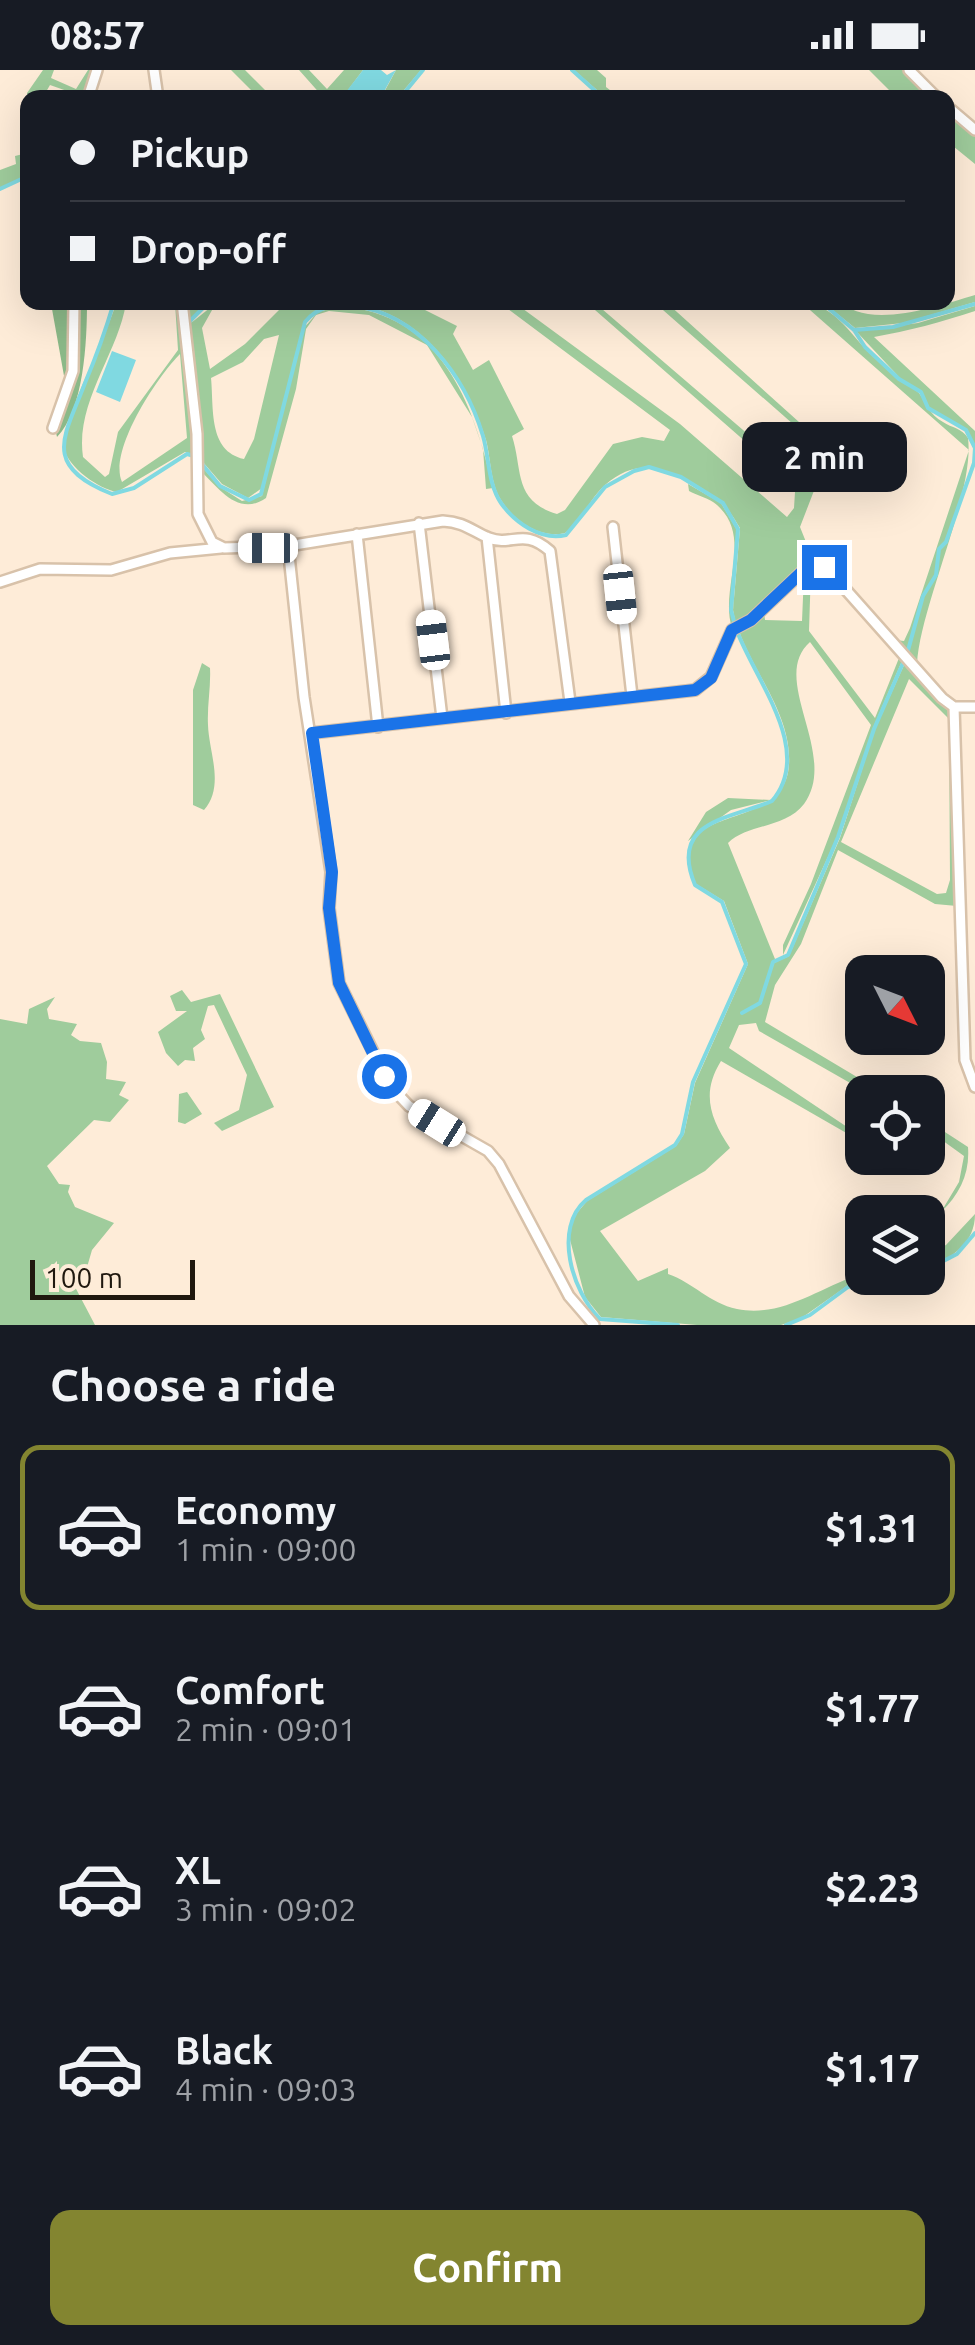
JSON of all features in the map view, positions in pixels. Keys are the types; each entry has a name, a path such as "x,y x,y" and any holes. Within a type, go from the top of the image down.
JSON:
{"street":[{"path":"909,70 929,90"},
{"path":"955,113 975,130"},
{"path":"52,428 73,371 74,310"},
{"path":"183,310 197,434 198,514 207,536 224,548"},
{"path":"0,582 40,569 112,570 170,553 288,546 419,523 456,522 487,537 524,536 550,551 570,702"},
{"path":"419,523 442,718"},
{"path":"613,527 632,696"},
{"path":"357,534 378,727"},
{"path":"487,537 506,713"},
{"path":"288,546 332,872 329,908 334,962 358,1028 390,1086 409,1106 488,1151 499,1164 576,1309 594,1325"},
{"path":"312,733 702,687 711,678 732,630 751,620 806,568 818,566 831,573 902,657 954,707 963,966 970,1035 965,1060 975,1087"},
{"path":"954,707 975,706"},
{"path":"962,903 975,903"},
{"path":"963,966 975,966"}],"green space":[{"path":"43,70 54,70 51,78 76,89 88,70 93,70 86,90 64,90 50,85 47,90 29,90"},
{"path":"231,70 245,70 265,90 251,90"},
{"path":"299,70 309,70 327,89 344,70 363,70 348,90 317,90"},
{"path":"396,70 421,70 404,90 385,90"},
{"path":"574,70 597,70 606,78 610,90 597,90"},
{"path":"869,70 906,70 927,90 889,90"},
{"path":"955,117 975,134 975,164 955,148"},
{"path":"20,155 20,178 0,188 0,170 16,164 15,156"},
{"path":"975,295 975,302 955,308 955,301"},
{"path":"975,306 975,311 963,315 874,337 975,431 975,446 966,430 929,407 922,392 900,378 856,331 918,323"},
{"path":"52,310 71,310 72,353 66,387"},
{"path":"78,310 87,310 78,393 57,437 55,428 78,360"},
{"path":"114,310 125,310 91,398 82,437 83,457 105,477 109,474 118,432 178,350 175,310 180,310 196,455 185,452 117,492 102,487 72,463 64,449 76,401","holes":["180,354 187,438 122,482 122,452 128,434 159,379"]},
{"path":"185,310 201,310 191,323 212,310 202,328 210,369 245,344 279,310 318,310 304,322 262,488 248,498 222,484 202,461","holes":["279,335 254,439 244,459 232,454 219,438 211,378 243,362 264,339"]},
{"path":"325,310 359,310 403,326 427,344 447,367 472,417 427,345 369,315 329,311 316,315 306,329 296,389 266,498 256,503 238,503 201,471 201,466 220,487 242,501 262,496 303,329 318,312"},
{"path":"376,310 425,310 457,326 453,334 473,370 489,360 524,429 512,436 522,483 526,493 543,508 557,514 565,510 613,444 642,437 664,441 670,430 509,310 525,310 680,424 787,517 794,508 795,492 755,450 595,310 603,310 806,484 820,460 818,446 663,310 675,310 819,440 832,444 800,527 806,542 837,576 818,562 811,563 751,618 736,625 733,610 740,528 717,500 673,474 651,468 628,471 605,485 565,533 546,533 528,527 506,508 497,493 486,440 456,374 424,337"},
{"path":"810,310 826,310 834,316 877,360 919,393 934,416 966,435 968,449"},
{"path":"833,310 881,315 948,310 903,323 855,328"},
{"path":"483,450 485,456 493,488 486,489"},
{"path":"968,453 956,518 927,612 917,664 895,640 904,641 910,628"},
{"path":"688,484 721,503 737,530 732,628 729,597 733,533 728,518 717,505 689,491"},
{"path":"811,569 809,631 875,718 899,658 902,661 873,728 837,837 783,955 783,945 811,884 871,725 810,642 799,658 796,676 811,741 813,784 796,812 728,843 775,959 759,1003 742,1014 761,1004 774,963 789,956 840,838 875,729 905,663 953,715 957,906 935,904 838,850 801,944 775,985 765,1022 854,1075 845,1075 845,1080 759,1031 756,1023 739,1025 729,1048 845,1126 845,1132 721,1061 711,1084 710,1105 730,1148 705,1171 600,1231 638,1281 668,1268 668,1274 737,1309 753,1311 784,1306 845,1281 845,1287 800,1319 781,1325 697,1325 601,1317 585,1297 568,1232 571,1220 587,1201 676,1146 684,1134 695,1083 748,964 724,901 696,884 689,857 694,839 708,827 767,802 782,788 789,765 779,713 739,631 764,612 765,620 802,621 804,574","holes":["909,679 949,719 950,880 946,893 937,894 841,842"]},
{"path":"202,663 210,668 208,725 215,780 204,810 193,805 193,690"},
{"path":"728,798 771,800 731,810 688,841 706,812"},
{"path":"182,990 191,1002 220,994 274,1107 222,1131 214,1123 239,1110 247,1075 214,1005 208,1006 201,1030 205,1039 193,1048 195,1061 185,1060 178,1066 166,1053 158,1032 187,1011 176,1011 170,996"},
{"path":"55,997 47,1009 49,1019 77,1024 71,1035 80,1041 101,1043 107,1062 106,1079 126,1082 119,1095 129,1100 110,1122 94,1120 47,1166 59,1184 70,1185 68,1192 75,1207 114,1223 92,1250 83,1281 74,1285 95,1325 0,1325 0,1019 27,1024 29,1009"},
{"path":"187,1092 202,1114 185,1124 178,1122 179,1094"},
{"path":"945,1132 968,1147 962,1182 945,1208 959,1182 964,1156 945,1142"},
{"path":"975,1214 967,1241 945,1260 946,1245"}],"water":[{"path":"363,70 381,70 387,75 396,70 385,90 347,90"},
{"path":"112,351 136,360 120,402 96,392"}],"waterway":[{"path":"407,90 423,70"},
{"path":"572,70 594,90"},
{"path":"0,189 20,180"},
{"path":"955,310 975,304"},
{"path":"111,310 66,434 67,460 89,483 112,494 134,488 187,454 194,456"},
{"path":"190,321 201,310"},
{"path":"202,464 220,486 249,500 261,494 305,322 319,310"},
{"path":"372,310 419,335 451,371 475,414 497,496 529,529 547,535 566,535 605,487 649,467 681,477 723,503 738,529 731,610 735,625"},
{"path":"830,310 899,379 921,392 928,408 966,430 975,448"},
{"path":"854,330 893,327 954,310"},
{"path":"907,654 923,596 936,575 939,549 946,542 974,463 975,448"},
{"path":"678,1325 600,1319 581,1293 575,1277 570,1260 570,1227 586,1200 675,1145 682,1134 693,1082 746,964 722,902 695,885 689,863 690,847 708,825 772,801 784,781 785,738 737,631"},
{"path":"742,1013 760,1003 773,962 788,955 838,837 874,729 903,663"},
{"path":"945,1260 957,1254 975,1233"},
{"path":"786,1325 810,1315 845,1289"}],"route":[{"path":"384,1076 344,998 334,962 329,908 332,872 312,733 695,690 711,678 732,630 751,620 806,568 824,567"}]}
